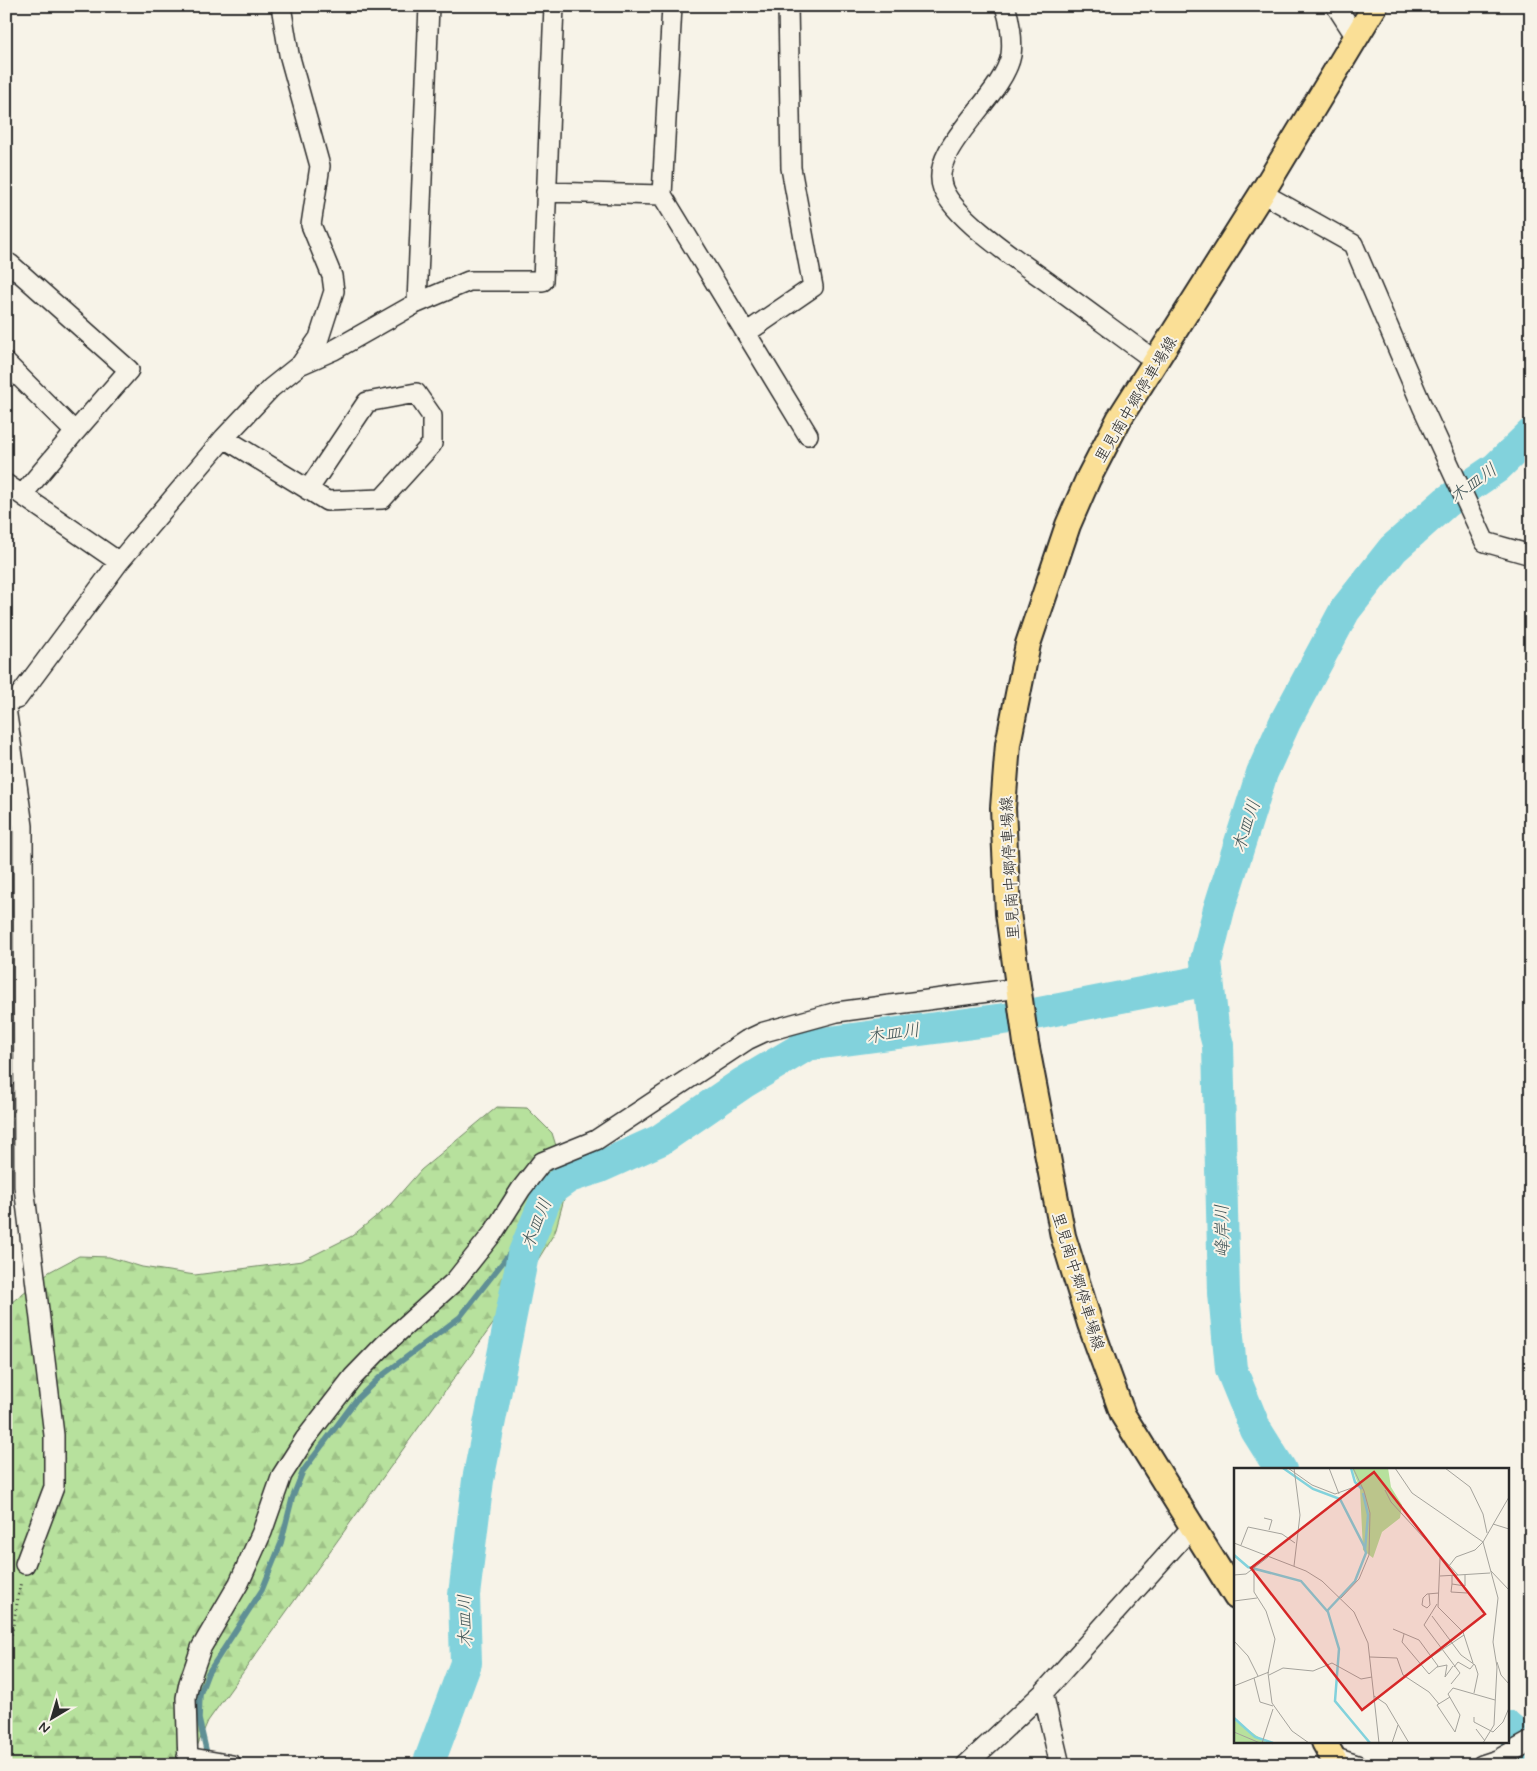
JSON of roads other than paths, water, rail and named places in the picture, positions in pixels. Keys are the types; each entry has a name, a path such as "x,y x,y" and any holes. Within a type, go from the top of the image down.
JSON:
{"main road":[{"name":"里見南中郷停車場線","path":"1234,1593 1123,1415 1090,1324 1062,1236 1026,1043 1008,913 1003,808 1008,744 1028,644 1072,516 1119,419 1157,362 1262,193 1375,6"}],"street":[{"path":"281,6 289,54 320,166 311,225 332,276 334,291 319,338 301,364"},
{"path":"417,304 429,6"},
{"path":"6,701 17,699 119,562 224,438 271,388 301,364 334,350 417,304 469,280 543,281 554,6"},
{"path":"672,6 662,196 808,435"},
{"path":"746,333 813,287 791,168 788,6"},
{"path":"1005,6 1009,20 1011,54 1004,74 993,93 947,154 941,175 944,189 954,205 982,233 1157,362"},
{"path":"1336,6 1356,37"},
{"path":"546,192 662,196"},
{"path":"1262,193 1353,244 1389,331 1485,542 1531,555"},
{"path":"10,264 128,370 22,495"},
{"path":"6,363 75,432"},
{"path":"224,438 327,502 382,499 432,444 432,416 416,393 367,402 308,490"},
{"path":"6,484 119,562"},
{"path":"6,708 23,826 24,1186 54,1434 54,1487 25,1564"},
{"path":"232,1765 188,1761 186,1698 201,1648 239,1583 262,1532 282,1475 305,1438 352,1377 384,1345 455,1281 493,1233 521,1189 542,1162 596,1140 747,1040 764,1032 837,1012 1018,992"},
{"path":"966,1765 1043,1693 1193,1526"},
{"path":"1043,1693 1060,1765"},
{"path":"1482,1765 1531,1742"},
{"path":"1507,1754 1531,1755"},
{"path":"1331,1755 1357,1765"}],"waterway":[{"name":"木皿川","path":"1280,1468 1256,1430 1231,1369 1224,1293 1218,1045 1213,1026 1206,961 1219,909 1262,773 1285,722 1345,610 1393,549 1446,502 1496,468 1531,434"},
{"name":"木皿川","path":"428,1765 466,1663 464,1595 478,1480 523,1255 549,1191 569,1177 600,1167 660,1140 743,1083 807,1045 1019,1017 1208,980"},
{"path":"208,1758 199,1719 200,1694 208,1673 262,1590 281,1543 292,1499 303,1471 356,1400 380,1377 460,1317 514,1248 537,1223"},
{"name":"峰岸川","path":"1510,1729 1513,1731 1528,1765"}]}
